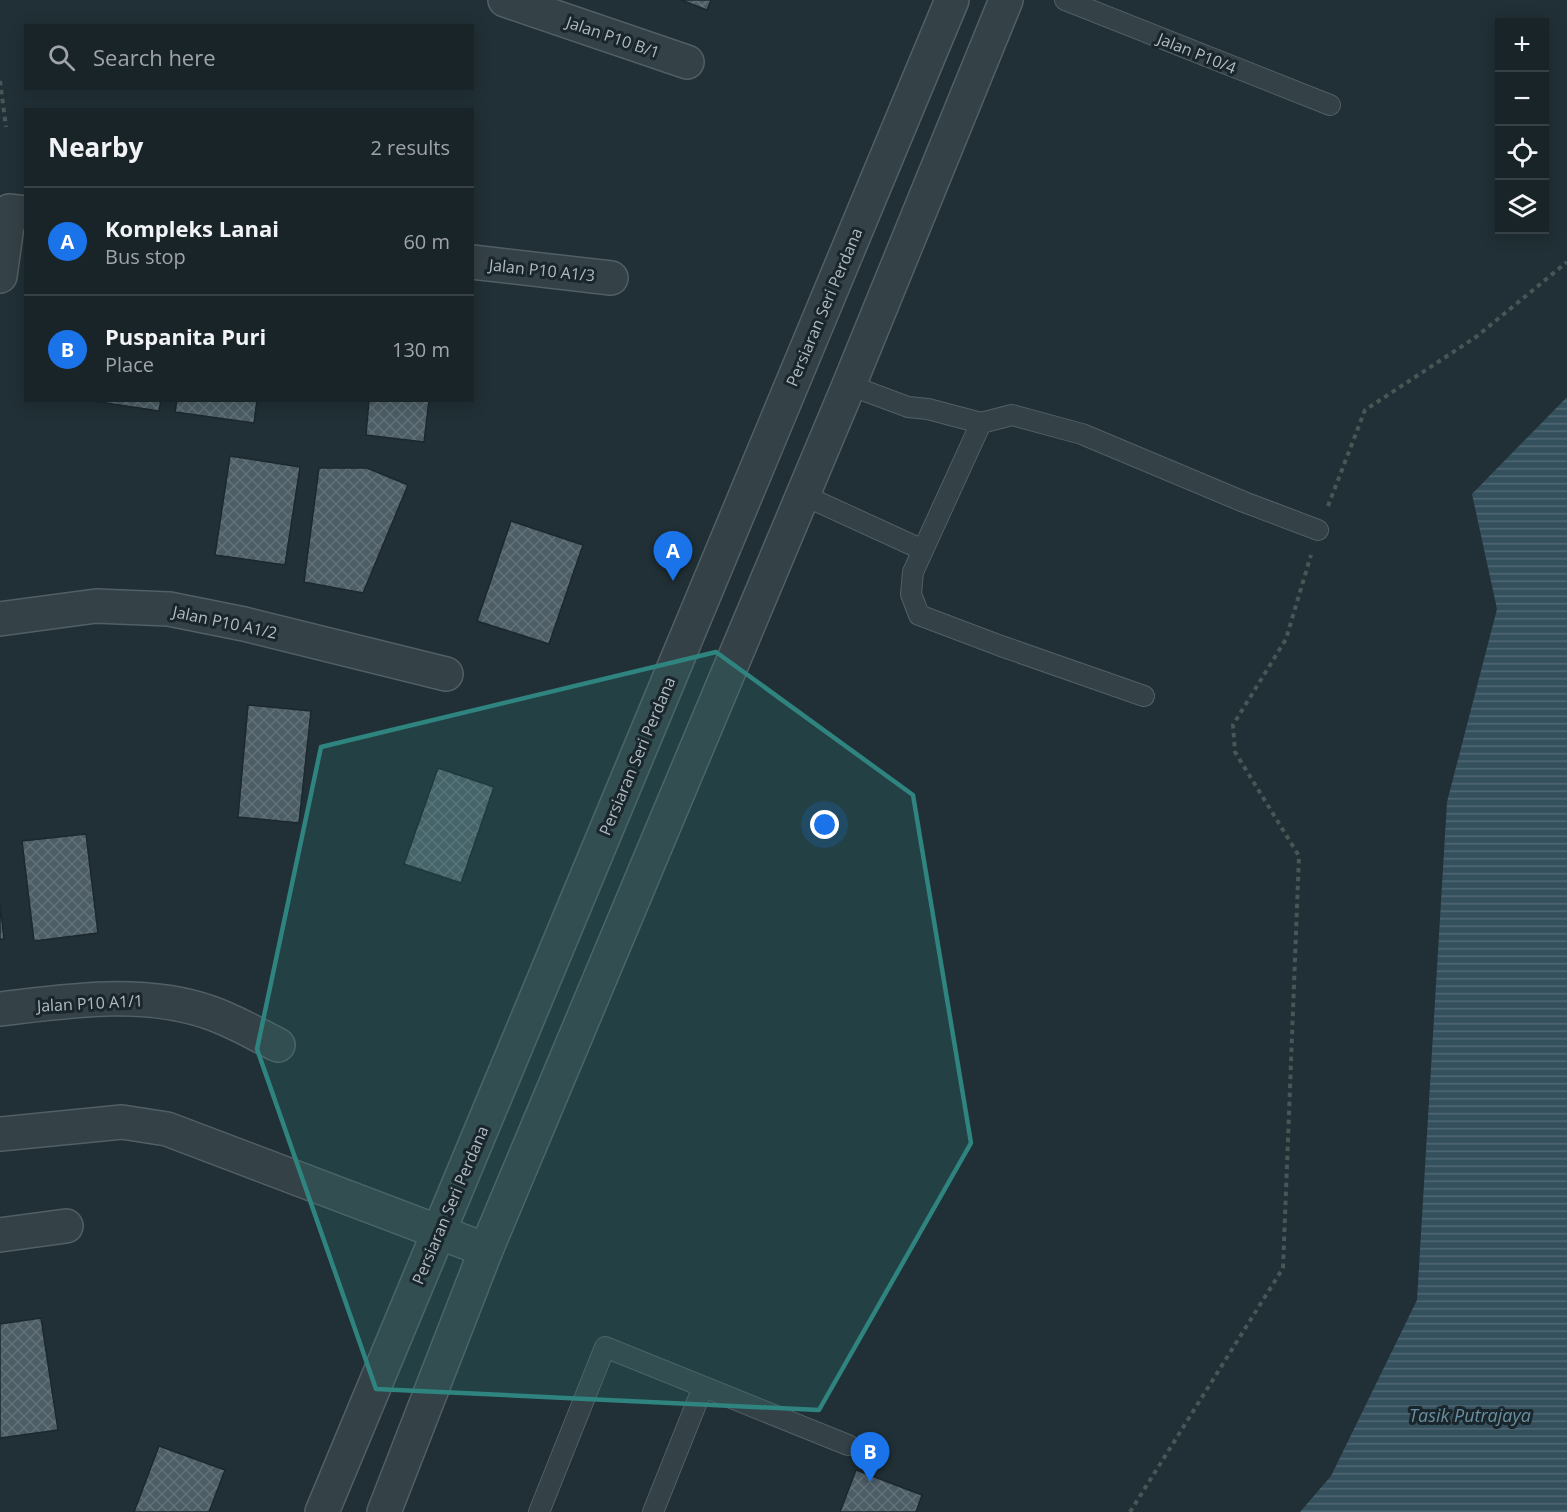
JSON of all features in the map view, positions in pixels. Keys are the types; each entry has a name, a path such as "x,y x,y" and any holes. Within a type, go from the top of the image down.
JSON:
{"street":[{"name":"Jalan P10 B/1","path":"505,0 687,62"},
{"name":"Persiaran Seri Perdana","path":"322,1512 952,0"},
{"path":"390,1510 486,1250 849,385 1006,0"},
{"path":"0,276 17,212"},
{"name":"Jalan P10 A1/3","path":"474,262 611,278"},
{"name":"Jalan P10 A1/2","path":"0,619 96,606 169,609 244,624 446,674"},
{"name":"Jalan P10 A1/1","path":"0,1009 112,999 163,1000 212,1013 278,1045"},
{"path":"0,1134 122,1122 167,1129 486,1250"},
{"path":"0,1235 66,1226"}],"lane":[{"name":"Jalan P10/4","path":"1065,0 1330,105"},
{"path":"849,385 908,407 928,409 981,423 1012,415 1082,434 1244,502 1318,530"},
{"path":"981,423 914,572 911,594 919,615 1144,696"},
{"path":"803,495 923,550"},
{"path":"539,1512 606,1347 848,1445"},
{"path":"653,1512 703,1387"}],"path":[{"path":"0,81 6,127"},
{"path":"1130,1512 1283,1268 1299,856 1235,752 1233,725 1286,639 1318,530 1365,410 1476,337 1567,262"}],"highlighted area":[{"path":"716,652 913,795 971,1143 819,1410 376,1389 257,1049 321,747"}],"water":[{"name":"Tasik Putrajaya","path":"1567,397 1567,1512 1300,1512 1331,1476 1417,1300 1447,802 1497,609 1472,494"}],"building":[{"path":"681,0 711,0 707,10"},
{"path":"99,402 161,402 159,411"},
{"path":"177,402 257,402 254,423 175,412"},
{"path":"369,402 429,402 424,442 366,435"},
{"path":"230,456 300,467 285,565 215,555"},
{"path":"319,468 367,468 408,485 363,593 304,582"},
{"path":"511,521 583,545 549,644 477,621"},
{"path":"248,705 311,711 299,823 238,817"},
{"path":"438,768 494,787 461,883 404,864"},
{"path":"86,834 98,933 34,941 22,841"},
{"path":"0,904 4,939 0,939"},
{"path":"41,1318 58,1430 0,1438 0,1324"},
{"path":"159,1446 225,1470 209,1512 134,1512"},
{"path":"856,1470 922,1495 916,1512 840,1512"}],"place":[{"name":"Kompleks Lanai","path":"673,581"},
{"name":"Puspanita Puri","path":"870,1482"}]}
